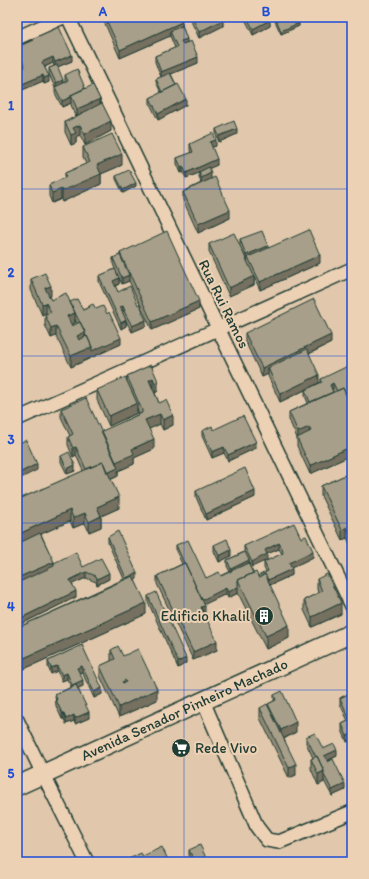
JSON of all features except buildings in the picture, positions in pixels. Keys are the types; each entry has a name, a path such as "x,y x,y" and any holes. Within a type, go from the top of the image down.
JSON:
{"main road":[{"name":"Avenida Senador Pinheiro Machado","path":"17,786 352,633"}],"street":[{"path":"17,38 63,17"},
{"name":"Rua Rui Ramos","path":"68,17 352,606"},
{"path":"17,419 352,269"},
{"path":"203,701 256,827 267,840 279,842 352,812"},
{"path":"17,720 87,862"}],"place":[{"name":"Edificio Khalil","path":"264,616"},
{"name":"Rede Vivo","path":"181,748"}]}
